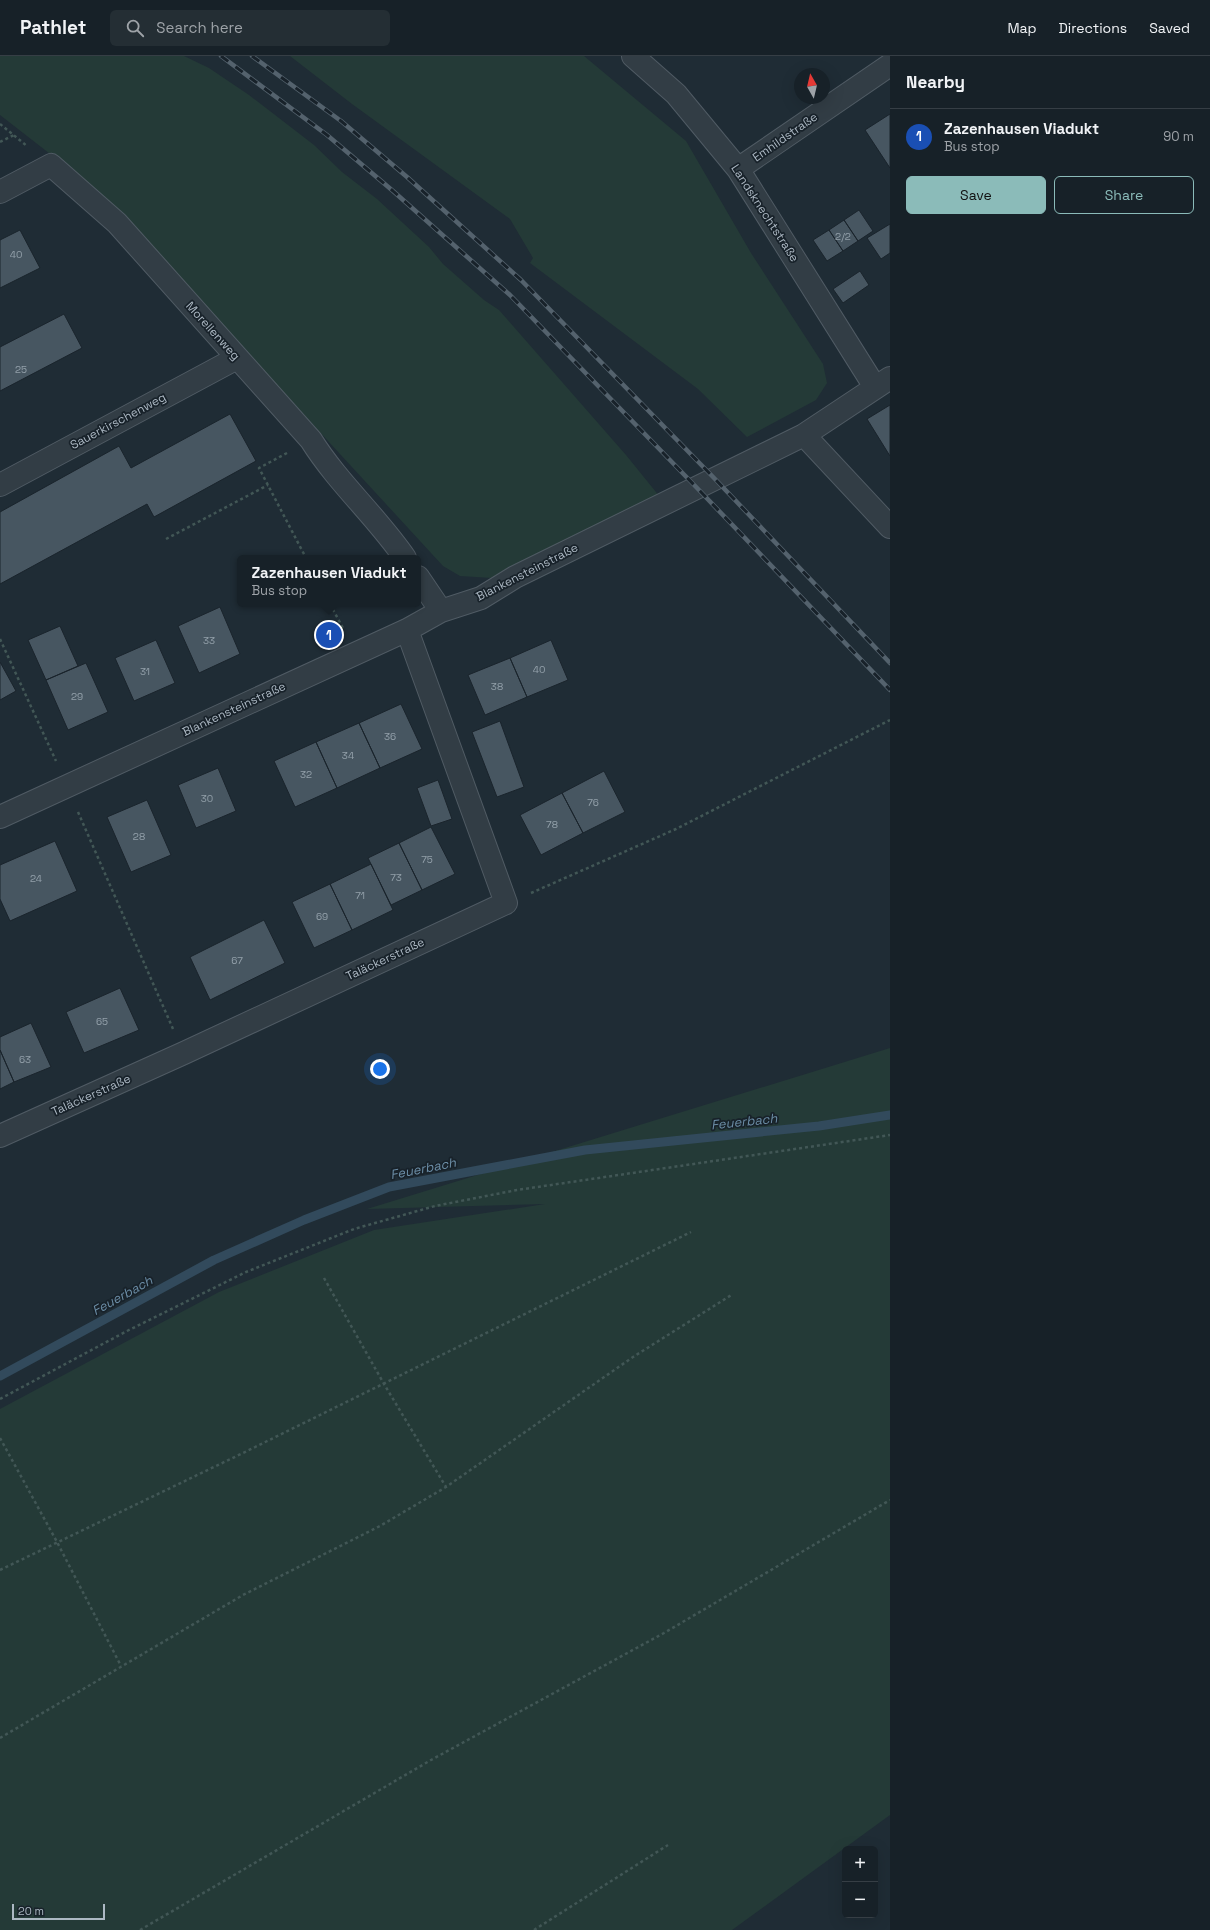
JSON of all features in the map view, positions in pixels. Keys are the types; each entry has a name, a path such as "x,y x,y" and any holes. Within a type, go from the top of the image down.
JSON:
{"street":[{"name":"Landsknechtstraße","path":"633,56 676,94 738,170 882,383"},
{"name":"Emhildstraße","path":"738,170 890,65"},
{"path":"0,192 51,165"},
{"name":"Morellenweg","path":"51,165 117,224 311,440 325,462 389,535 403,555"},
{"name":"Sauerkirschenweg","path":"0,484 237,358"},
{"name":"Blankensteinstraße","path":"0,817 407,630 441,611 481,598 515,577 804,435 882,383"},
{"path":"804,435 890,527"},
{"path":"421,581 441,611"},
{"path":"407,630 506,903"},
{"name":"Taläckerstraße","path":"0,1136 184,1053 506,903"}],"path":[{"path":"0,124 51,165"},
{"path":"0,142 14,135"},
{"path":"259,468 304,555"},
{"path":"166,539 268,485"},
{"path":"332,607 340,624"},
{"path":"0,640 67,786 184,1053"},
{"path":"506,903 544,888 676,829 890,720"},
{"path":"0,1399 128,1331 246,1272 354,1229 435,1206 517,1190 890,1136"},
{"path":"0,1570 384,1384 691,1232"},
{"path":"324,1278 384,1384 446,1487"},
{"path":"0,1738 244,1595 380,1526 446,1487 633,1357 733,1294"},
{"path":"0,1438 57,1542 121,1666"},
{"path":"140,1930 431,1760 664,1633 890,1500"},
{"path":"534,1930 668,1845"}],"green space":[{"path":"0,56 184,56 209,68 249,95 314,145 342,172 377,199 429,247 443,264 484,300 499,310 626,455 660,497 492,578 460,576 443,566 99,192 0,115"},
{"path":"290,56 584,56 686,141 751,253 823,364 827,383 816,400 747,437 698,389 530,263 533,258 510,219 352,104"},
{"path":"890,1048 890,1815 847,1846 842,1846 842,1850 732,1930 0,1930 0,1409 219,1292 374,1230 545,1204 367,1209"}],"building":[{"path":"890,114 890,168 865,130"},
{"path":"859,210 873,231 858,241 844,220"},
{"path":"844,220 858,241 843,251 829,230"},
{"path":"890,224 890,253 881,259 867,238"},
{"path":"20,230 40,268 0,288 0,240"},
{"path":"829,230 843,251 827,261 813,240"},
{"path":"860,271 869,285 843,303 833,289"},
{"path":"64,314 82,348 0,391 0,347"},
{"path":"890,405 890,456 867,419"},
{"path":"230,414 256,461 154,517 147,504 0,584 0,512 119,446 131,468"},
{"path":"220,607 240,654 199,673 178,626"},
{"path":"60,626 78,666 46,680 28,640"},
{"path":"156,640 175,683 134,701 115,658"},
{"path":"551,640 568,680 527,697 510,658"},
{"path":"510,658 527,697 485,715 468,675"},
{"path":"0,662 16,691 0,700"},
{"path":"86,663 108,712 68,730 46,680"},
{"path":"401,704 422,749 380,768 359,723"},
{"path":"500,721 524,787 497,797 472,732"},
{"path":"359,723 380,768 337,788 316,742"},
{"path":"316,742 337,788 295,807 274,761"},
{"path":"218,768 236,811 196,828 178,785"},
{"path":"604,771 625,812 583,833 562,793"},
{"path":"438,780 452,819 431,826 417,788"},
{"path":"562,793 583,833 541,855 520,815"},
{"path":"147,800 171,855 131,872 107,817"},
{"path":"431,827 455,874 422,890 399,843"},
{"path":"55,841 77,891 10,921 0,899 0,865"},
{"path":"399,843 422,890 391,905 368,858"},
{"path":"371,864 393,910 352,930 330,884"},
{"path":"330,884 352,930 314,948 292,902"},
{"path":"264,920 285,963 210,1000 190,957"},
{"path":"120,988 139,1030 84,1053 66,1012"},
{"path":"31,1023 51,1067 14,1082 0,1050 0,1037"},
{"path":"0,1050 14,1082 0,1089"}],"waterway":[{"name":"Feuerbach","path":"0,1376 214,1260 304,1220 389,1187 585,1150 819,1126 890,1115"}],"railway":[{"path":"221,56 327,135 393,191 510,295 890,690"},
{"path":"252,56 341,121 407,177 521,280 715,479 890,663"}],"place":[{"name":"Zazenhausen Viadukt","path":"329,635"}]}
